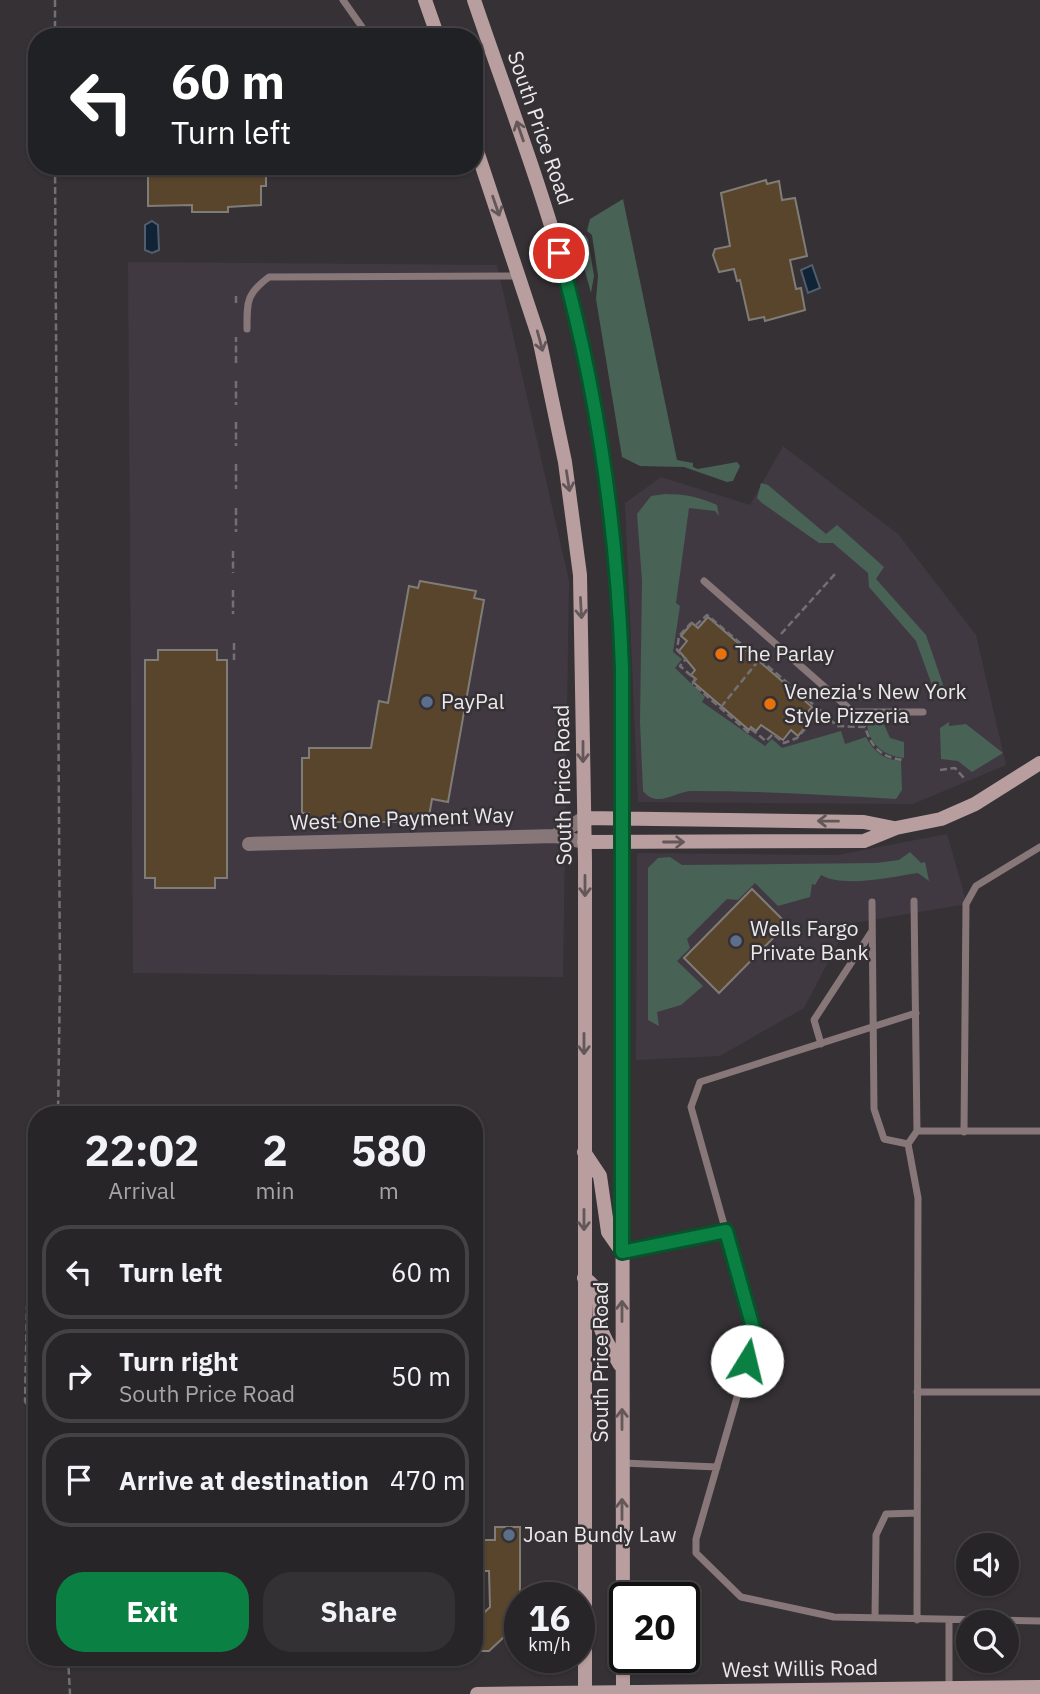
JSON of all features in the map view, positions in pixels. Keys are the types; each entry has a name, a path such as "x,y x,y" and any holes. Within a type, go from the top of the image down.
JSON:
{"main road":[{"path":"425,0 435,28"},
{"name":"South Price Road","path":"474,0 549,219 570,291 590,384 618,576 622,818 623,1693"},
{"name":"South Price Road","path":"483,168 520,276 554,401 575,524 582,626 585,1694"},
{"path":"584,842 864,841 896,828 941,819 975,804 1040,763"},
{"path":"584,818 864,822 896,828"},
{"path":"584,1152 600,1177 608,1232 622,1252"},
{"path":"584,1278 596,1288 600,1296 601,1328 622,1370"},
{"name":"West Willis Road","path":"477,1694 1040,1687"}],"street":[{"path":"555,836 584,818"},
{"name":"West One Payment Way","path":"249,844 555,836 584,842"}],"lane":[{"path":"343,0 363,28"},
{"path":"247,329 247,304 253,289 269,277 520,276"},
{"path":"704,581 853,712 922,712"},
{"path":"964,1132 966,904 976,886 1040,847"},
{"path":"914,901 917,1131 908,1143 919,1198 917,1620"},
{"path":"872,902 874,1109 884,1139 908,1143"},
{"path":"821,1044 814,1020 872,930"},
{"path":"916,1013 700,1082 691,1107 755,1335 696,1539 696,1553 741,1597 834,1617 1040,1621"},
{"path":"917,1131 1040,1131"},
{"path":"622,1252 726,1231"},
{"path":"917,1392 1040,1392"},
{"path":"622,1463 717,1467"},
{"path":"875,1618 876,1535 886,1514 917,1513"},
{"path":"948,1621 949,1688"}],"path":[{"path":"55,0 55,28"},
{"path":"55,175 60,979 58,1106"},
{"path":"236,337 236,363"},
{"path":"236,381 236,405"},
{"path":"236,422 236,446"},
{"path":"236,464 236,489"},
{"path":"236,508 236,532"},
{"path":"233,551 233,573"},
{"path":"720,708 759,659 835,574"},
{"path":"233,590 233,614"},
{"path":"821,711 797,738 784,743 774,734 766,741 751,729 748,732 693,684 695,679 680,666 686,659 677,650 679,636 691,623 696,625 706,615 821,711 838,726 865,727 876,750 888,757 904,760"},
{"path":"234,643 234,660"},
{"path":"940,770 955,768 964,778"},
{"path":"28,1302 25,1401 28,1407"},
{"path":"68,1666 70,1694"}],"shaded area":[{"path":"128,262 497,265 569,581 563,977 133,973"},
{"path":"783,446 898,534 976,635 1006,765 913,804 638,802 625,503 661,477 750,505"},
{"path":"947,834 967,904 848,924 804,1008 720,1056 636,1060 637,853 837,855"}],"green space":[{"path":"623,199 677,460 693,463 693,467 698,469 737,462 740,466 733,481 727,482 684,467 640,466 622,457 596,299 598,276 592,235 587,231 590,219"},
{"path":"585,235 594,276 591,293 577,242 581,242"},
{"path":"761,483 768,485 826,534 837,525 884,567 876,579 926,635 948,699 937,699 916,641 869,587 868,573 833,543 819,543 762,503 757,498"},
{"path":"651,496 692,496 711,502 717,505 719,516 715,511 689,508 676,603 680,606 673,652 682,659 675,668 705,697 702,702 765,746 772,739 782,748 841,731 845,744 866,737 880,754 901,761 902,790 896,799 692,791 654,799 643,791 640,722 642,581 637,514"},
{"path":"867,722 883,722 890,738 904,742 904,758 890,755 878,748 870,737"},
{"path":"949,722 949,726 966,724 1003,753 972,772 958,761 941,759 940,728"},
{"path":"910,852 921,863 925,862 929,881 918,873 855,881 830,879 821,875 815,885 812,884 810,897 778,906 755,883 738,900 727,899 687,939 690,948 677,961 703,986 681,1005 657,1012 659,1026 648,1020 648,868 658,858 670,857 682,865 876,863 899,860"}],"water":[{"path":"152,221 158,225 159,250 152,253 145,250 145,225"},
{"path":"812,265 820,288 808,293 801,270"}],"building":[{"path":"148,175 266,175 266,186 261,186 261,205 228,207 228,212 192,212 192,205 148,206"},
{"path":"766,180 767,184 779,181 782,200 795,198 807,256 790,260 796,289 801,288 805,310 765,321 764,317 749,320 740,280 737,281 734,269 719,272 713,255 715,249 730,246 721,193"},
{"name":"PayPal","path":"420,581 476,591 474,598 484,600 448,802 432,799 428,822 309,822 309,813 302,813 302,758 309,758 309,748 371,748 379,701 388,703 409,586 418,588"},
{"path":"708,617 812,707 801,720 807,725 798,736 791,730 783,740 761,725 756,731 751,727 749,730 693,682 696,679 691,675 695,670 679,651 687,641 681,636 692,623 698,628"},
{"path":"158,650 217,650 217,660 227,660 227,878 215,878 215,888 155,888 155,878 145,878 145,660 158,660"},
{"name":"Wells Fargo Private Bank","path":"752,889 787,924 719,993 684,958"},
{"path":"495,1527 520,1527 520,1582 504,1582 504,1637 489,1651 483,1651 483,1614 490,1607 489,1571 483,1571 483,1540 495,1540"}],"place":[{"name":"The Parlay","path":"721,654"},
{"name":"PayPal","path":"427,702"},
{"name":"Venezia's New York Style Pizzeria","path":"770,704"},
{"name":"Wells Fargo Private Bank","path":"736,941"},
{"name":"Joan Bundy Law","path":"509,1535"}],"route":[{"path":"559,253 590,384 618,576 622,668 622,1252 646,1250 726,1231 755,1335 747,1361"}]}
